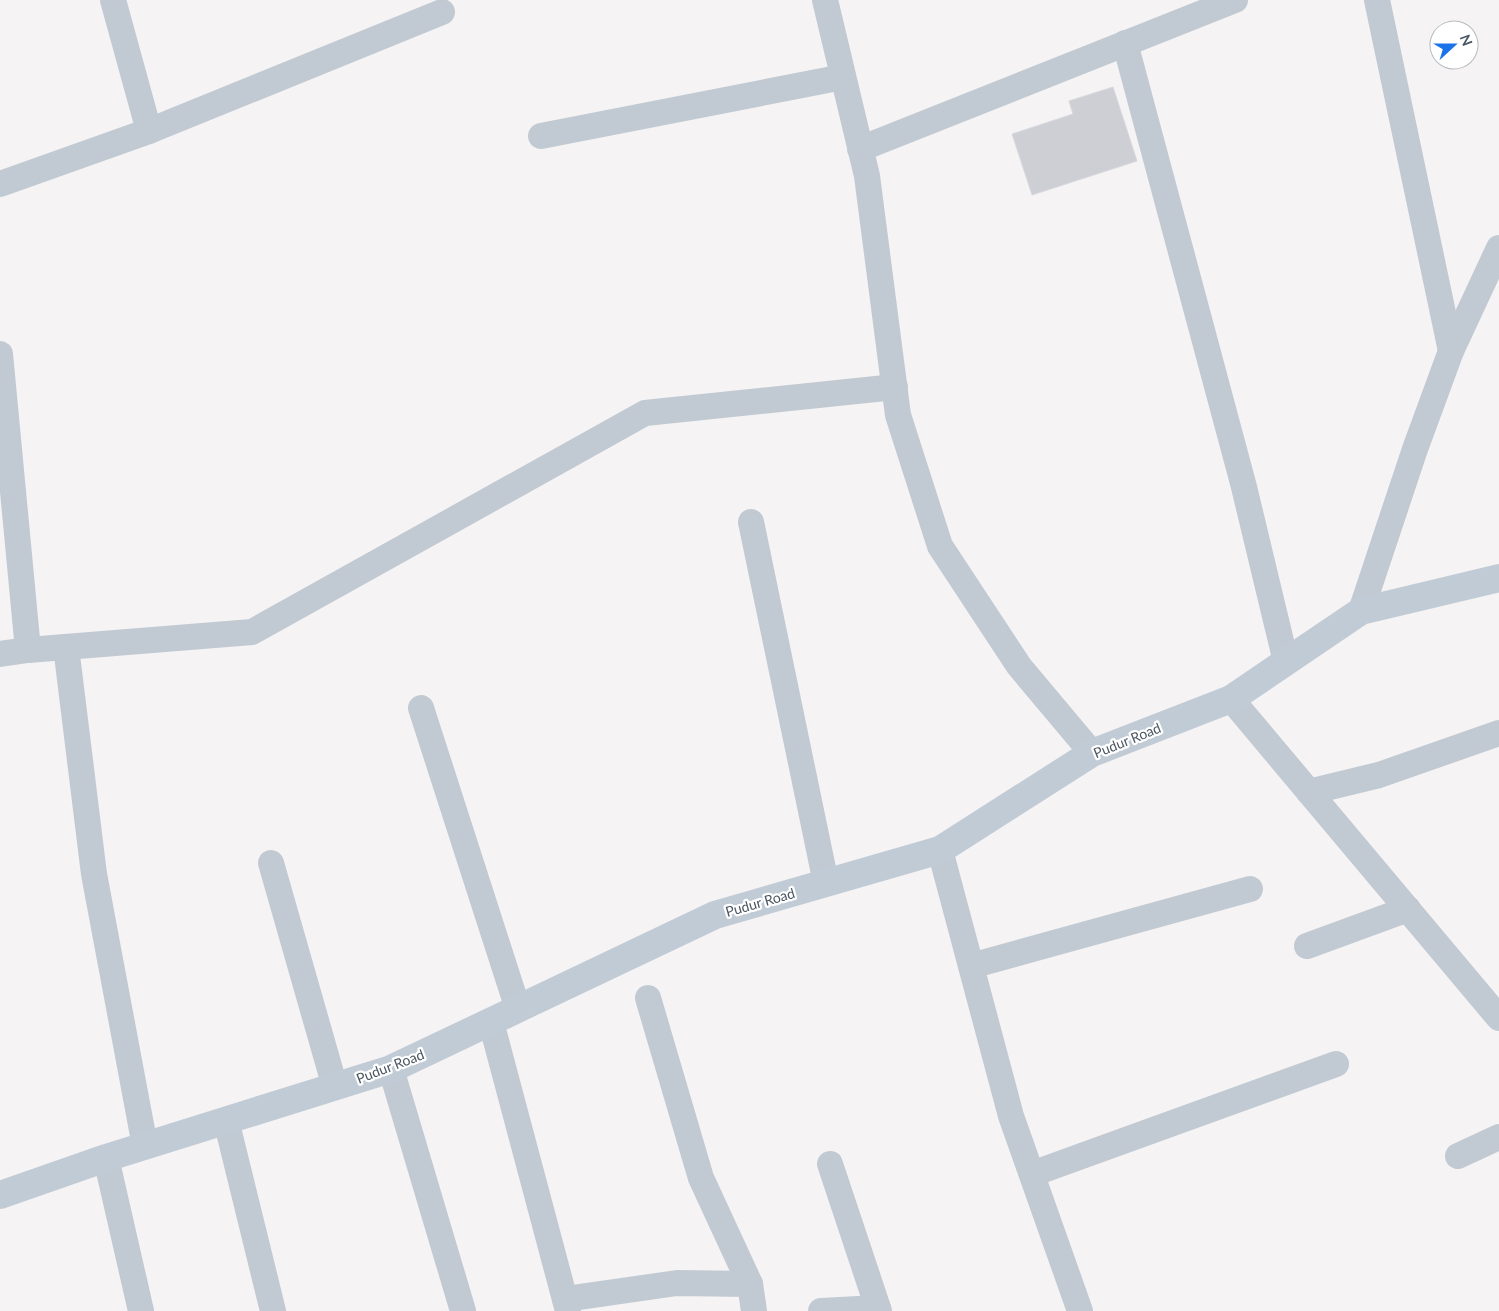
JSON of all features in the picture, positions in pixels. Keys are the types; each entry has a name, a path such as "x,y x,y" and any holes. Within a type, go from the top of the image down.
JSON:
{"street":[{"path":"113,0 149,131"},
{"path":"825,0 867,176 898,415 940,546 1019,666 1092,753"},
{"path":"860,149 1125,43 1201,6 1235,0"},
{"path":"1377,0 1450,351"},
{"path":"0,184 149,131 442,12"},
{"path":"1125,43 1244,487 1286,662"},
{"path":"541,136 844,77"},
{"path":"1361,611 1450,351 1499,248"},
{"path":"0,354 2,394 28,650"},
{"path":"0,654 28,650 252,632 645,414 895,387"},
{"path":"751,522 826,883"},
{"name":"Pudur Road","path":"0,1195 106,1158 391,1070 715,915 940,850 1092,753 1231,699 1361,611 1499,578"},
{"path":"66,647 94,874 145,1146"},
{"path":"1231,699 1499,1018"},
{"path":"421,708 518,1009"},
{"path":"1310,792 1379,775 1499,733"},
{"path":"940,850 1012,1116 1080,1311"},
{"path":"271,863 336,1087"},
{"path":"971,966 1250,889"},
{"path":"1307,946 1408,909"},
{"path":"648,998 701,1178 750,1284 754,1311"},
{"path":"491,1022 567,1305 677,1283 750,1284"},
{"path":"1032,1174 1336,1064"},
{"path":"391,1070 463,1311"},
{"path":"226,1120 273,1311"},
{"path":"1458,1156 1499,1137"},
{"path":"106,1158 141,1311"},
{"path":"821,1311 878,1310 830,1164"}],"building":[{"path":"1113,87 1137,161 1032,195 1012,134 1073,114 1069,101"}]}
